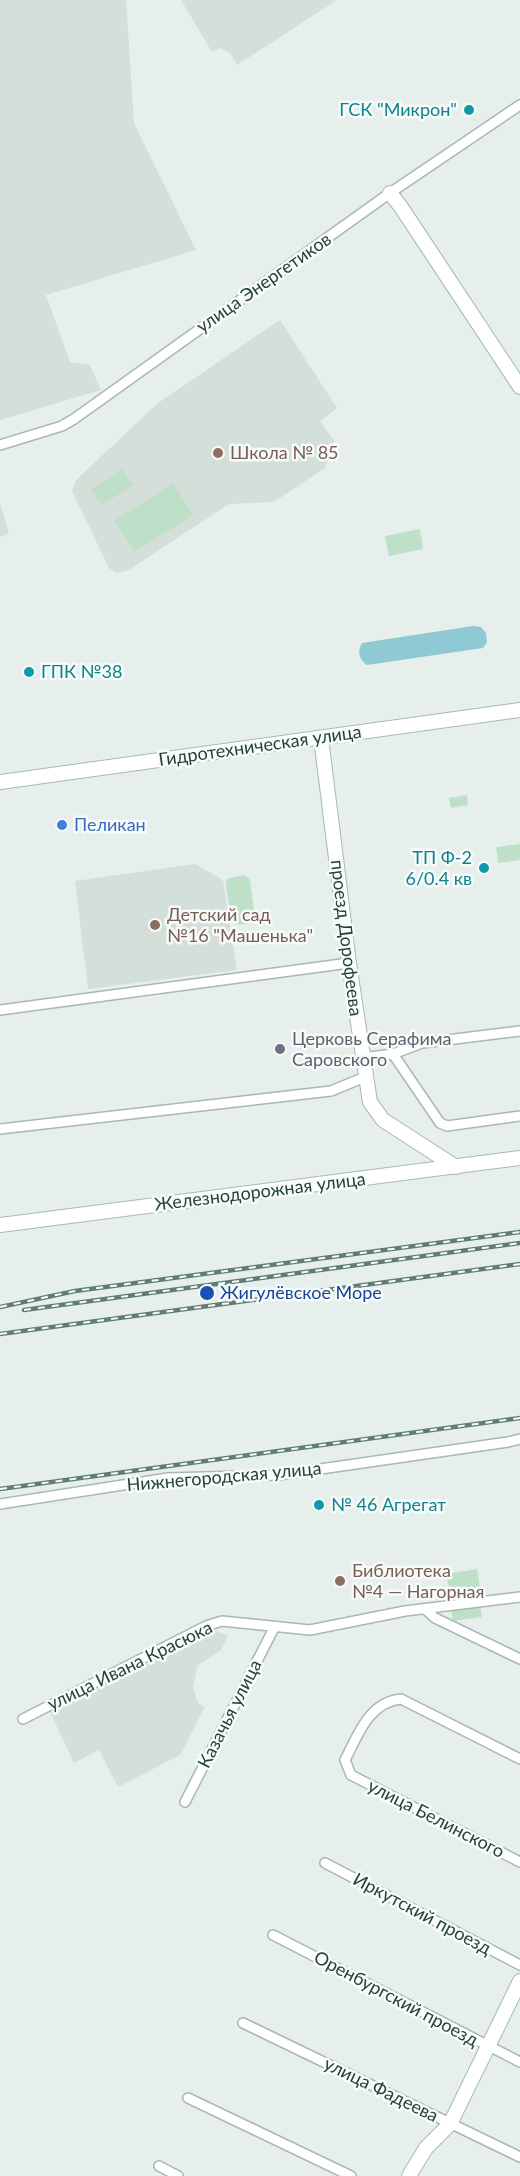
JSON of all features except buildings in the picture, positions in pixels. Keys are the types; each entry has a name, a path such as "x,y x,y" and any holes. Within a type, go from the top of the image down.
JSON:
{"main road":[{"path":"390,193 520,387"},
{"name":"Гидротехническая улица","path":"0,782 520,710"},
{"name":"проезд Дорофеева","path":"321,738 349,963 370,1102 383,1120 456,1167"},
{"name":"Железнодорожная улица","path":"0,1225 520,1158"},
{"path":"409,2176 426,2148 450,2124 520,1981"}],"street":[{"name":"улица Энергетиков","path":"0,445 62,426 390,193 520,105"},
{"path":"0,1010 349,963"},
{"path":"362,1058 393,1054 423,1043 520,1031"},
{"path":"393,1054 440,1123 447,1126 520,1116"},
{"path":"0,1129 330,1091 365,1077"},
{"name":"Нижнегородская улица","path":"0,1504 168,1478 279,1475 520,1439"},
{"name":"улица Ивана Красюка","path":"23,1719 206,1626 222,1621 310,1630 425,1609 520,1597"},
{"path":"425,1609 435,1618 520,1659"},
{"name":"Казачья улица","path":"185,1802 275,1626"},
{"name":"улица Белинского","path":"520,1759 401,1700 390,1700 375,1708 345,1760 351,1775 520,1862"},
{"name":"Иркутский проезд","path":"325,1863 520,1965"},
{"name":"Оренбургский проезд","path":"273,1935 520,2062"},
{"name":"улица Фадеева","path":"243,2023 520,2157"},
{"path":"188,2098 351,2176"},
{"path":"159,2166 178,2176"}],"shaded area":[{"path":"0,0 126,0 134,123 196,250 46,295 70,362 90,365 101,390 0,420"},
{"path":"181,0 337,0 237,65 230,53 220,48 212,52"},
{"name":"Школа № 85","path":"280,320 337,408 320,421 334,441 325,468 274,502 229,504 129,570 117,573 109,568 72,491 76,480 158,403"},
{"path":"0,503 9,534 0,537"},
{"name":"Детский сад №16 \"Машенька\"","path":"195,864 223,880 237,970 88,989 75,881"},
{"path":"209,1629 228,1635 221,1650 197,1666 193,1688 198,1703 205,1707 180,1755 118,1787 99,1750 74,1763 50,1712"}],"green space":[{"path":"122,469 133,485 102,505 91,489"},
{"path":"173,483 193,515 134,552 114,521"},
{"path":"420,529 423,549 389,556 385,536"},
{"path":"467,795 468,805 451,808 449,798"},
{"path":"520,844 520,860 498,863 496,847"},
{"path":"243,875 250,881 255,918 250,923 240,925 231,920 226,884 227,879"},
{"path":"477,1569 480,1588 450,1593 446,1574"},
{"path":"480,1604 482,1617 453,1621 451,1609"}],"water":[{"path":"473,626 481,627 486,633 487,642 483,648 367,665 362,661 360,655 362,643"}],"railway":[{"path":"0,1307 75,1291 520,1232"},
{"path":"24,1310 520,1243"},
{"path":"0,1334 520,1264"},
{"path":"0,1489 520,1418"}],"place":[{"name":"ГСК \"Микрон\"","path":"469,110"},
{"name":"Школа № 85","path":"218,453"},
{"name":"ГПК №38","path":"29,672"},
{"name":"Пеликан","path":"62,825"},
{"name":"ТП Ф-2 6/0.4 кв","path":"484,868"},
{"name":"Детский сад №16 \"Машенька\"","path":"155,925"},
{"name":"Церковь Серафима Саровского","path":"280,1049"},
{"name":"Жигулёвское Море","path":"207,1293"},
{"name":"№ 46 Агрегат","path":"319,1505"},
{"name":"Библиотека №4 — Нагорная","path":"340,1581"}]}
